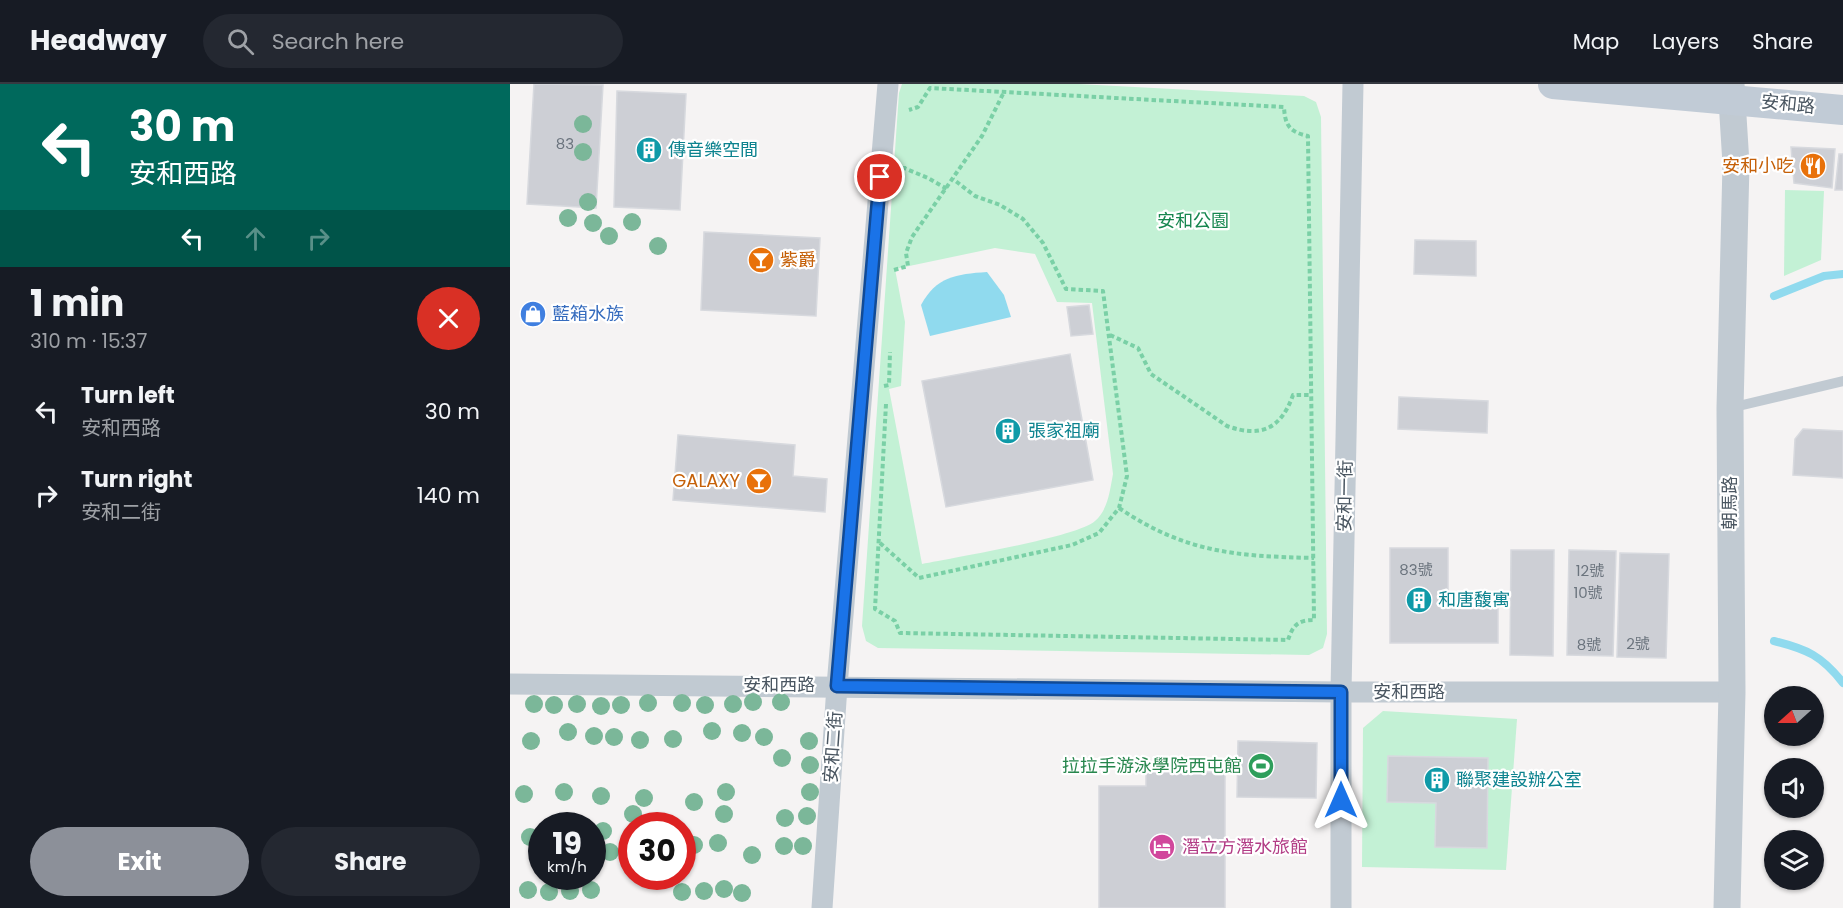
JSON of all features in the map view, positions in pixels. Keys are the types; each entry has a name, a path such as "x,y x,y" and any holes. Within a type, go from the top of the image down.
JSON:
{"main road":[{"name":"安和路","path":"1553,84 1734,89 1843,110"}],"street":[{"name":"安和二街","path":"822,908 837,686 888,84"},
{"name":"安和一街","path":"1341,908 1341,692 1353,84"},
{"name":"朝馬路","path":"1727,908 1732,692 1730,408 1736,165 1734,89"},
{"name":"安和西路","path":"510,684 1341,692 1732,692"}],"lane":[{"path":"1730,408 1843,381"}],"path":[{"path":"891,350 889,385 883,386 887,411 875,609 895,621 900,633 1288,640 1292,628 1302,620 1314,620 1308,136 1293,133 1285,122 1284,107 930,88 918,107 909,110 908,122"},
{"path":"894,280 894,268 908,266 906,253 912,237 982,136 1004,92"},
{"path":"905,157 904,168 928,177 947,189"},
{"path":"879,543 919,578 1072,544 1100,533 1119,508 1127,476 1103,291 1066,289 1043,243 1023,219 1000,205 975,196 953,179"},
{"path":"1109,335 1138,348 1150,374 1227,426 1240,431 1255,432 1269,428 1280,420 1293,394 1311,395"},
{"path":"1119,508 1149,528 1208,550 1262,556 1314,558"}],"green space":[{"name":"安和公園","path":"902,84 1078,84 1304,96 1316,102 1321,117 1327,634 1323,648 1309,655 878,648 866,641 862,626 899,93","holes":["995,248 1035,254 1057,302 1092,303 1113,474 1106,506 1095,521 1065,534 922,564 889,389 901,386 905,322 895,269"]},
{"path":"1785,190 1824,191 1821,260 1784,276"},
{"path":"1383,711 1517,719 1506,870 1362,867 1363,728"}],"water":[{"path":"987,272 1004,295 1011,317 930,336 921,305 933,288 956,276"}],"building":[{"path":"534,84 603,85 596,208 527,204"},
{"name":"傳音樂空間","path":"617,91 686,94 680,210 614,207"},
{"name":"安和小吃","path":"1791,147 1835,149 1832,188 1794,183"},
{"path":"1839,154 1843,154 1843,190 1835,190"},
{"name":"紫爵","path":"704,232 820,238 816,316 701,310"},
{"path":"1415,240 1476,241 1476,276 1414,274"},
{"path":"1089,305 1093,334 1071,336 1067,307"},
{"name":"張家祖廟","path":"1070,354 1093,480 946,507 922,381"},
{"path":"1399,397 1488,401 1487,433 1398,429"},
{"path":"1803,429 1843,431 1843,478 1793,475 1795,439"},
{"path":"678,435 795,445 793,476 827,479 825,512 673,500"},
{"name":"和唐馥寓","path":"1390,548 1448,548 1448,608 1498,609 1498,643 1390,643"},
{"path":"1511,550 1554,550 1553,656 1510,655"},
{"path":"1569,550 1616,551 1613,656 1567,655"},
{"path":"1620,553 1669,554 1666,658 1617,657"},
{"path":"1238,741 1317,743 1316,798 1237,797"},
{"name":"聯聚建設辦公室","path":"1388,756 1488,758 1487,848 1435,847 1436,803 1387,802"},
{"name":"潛立方潛水旅館","path":"1146,772 1225,772 1225,908 1099,908 1099,786 1146,786"}],"waterway":[{"path":"1774,296 1824,276 1843,274"},
{"path":"1774,641 1813,655 1828,666 1843,683"}],"place":[{"name":"傳音樂空間","path":"649,150"},
{"name":"安和小吃","path":"1813,166"},
{"name":"紫爵","path":"761,260"},
{"name":"藍箱水族","path":"533,314"},
{"name":"張家祖廟","path":"1008,431"},
{"name":"GALAXY","path":"759,481"},
{"name":"和唐馥寓","path":"1419,600"},
{"name":"拉拉手游泳學院西屯館","path":"1261,766"},
{"name":"聯聚建設辦公室","path":"1437,780"},
{"name":"潛立方潛水旅館","path":"1162,847"}],"route":[{"path":"880,177 837,686 1341,692 1341,800"}]}
